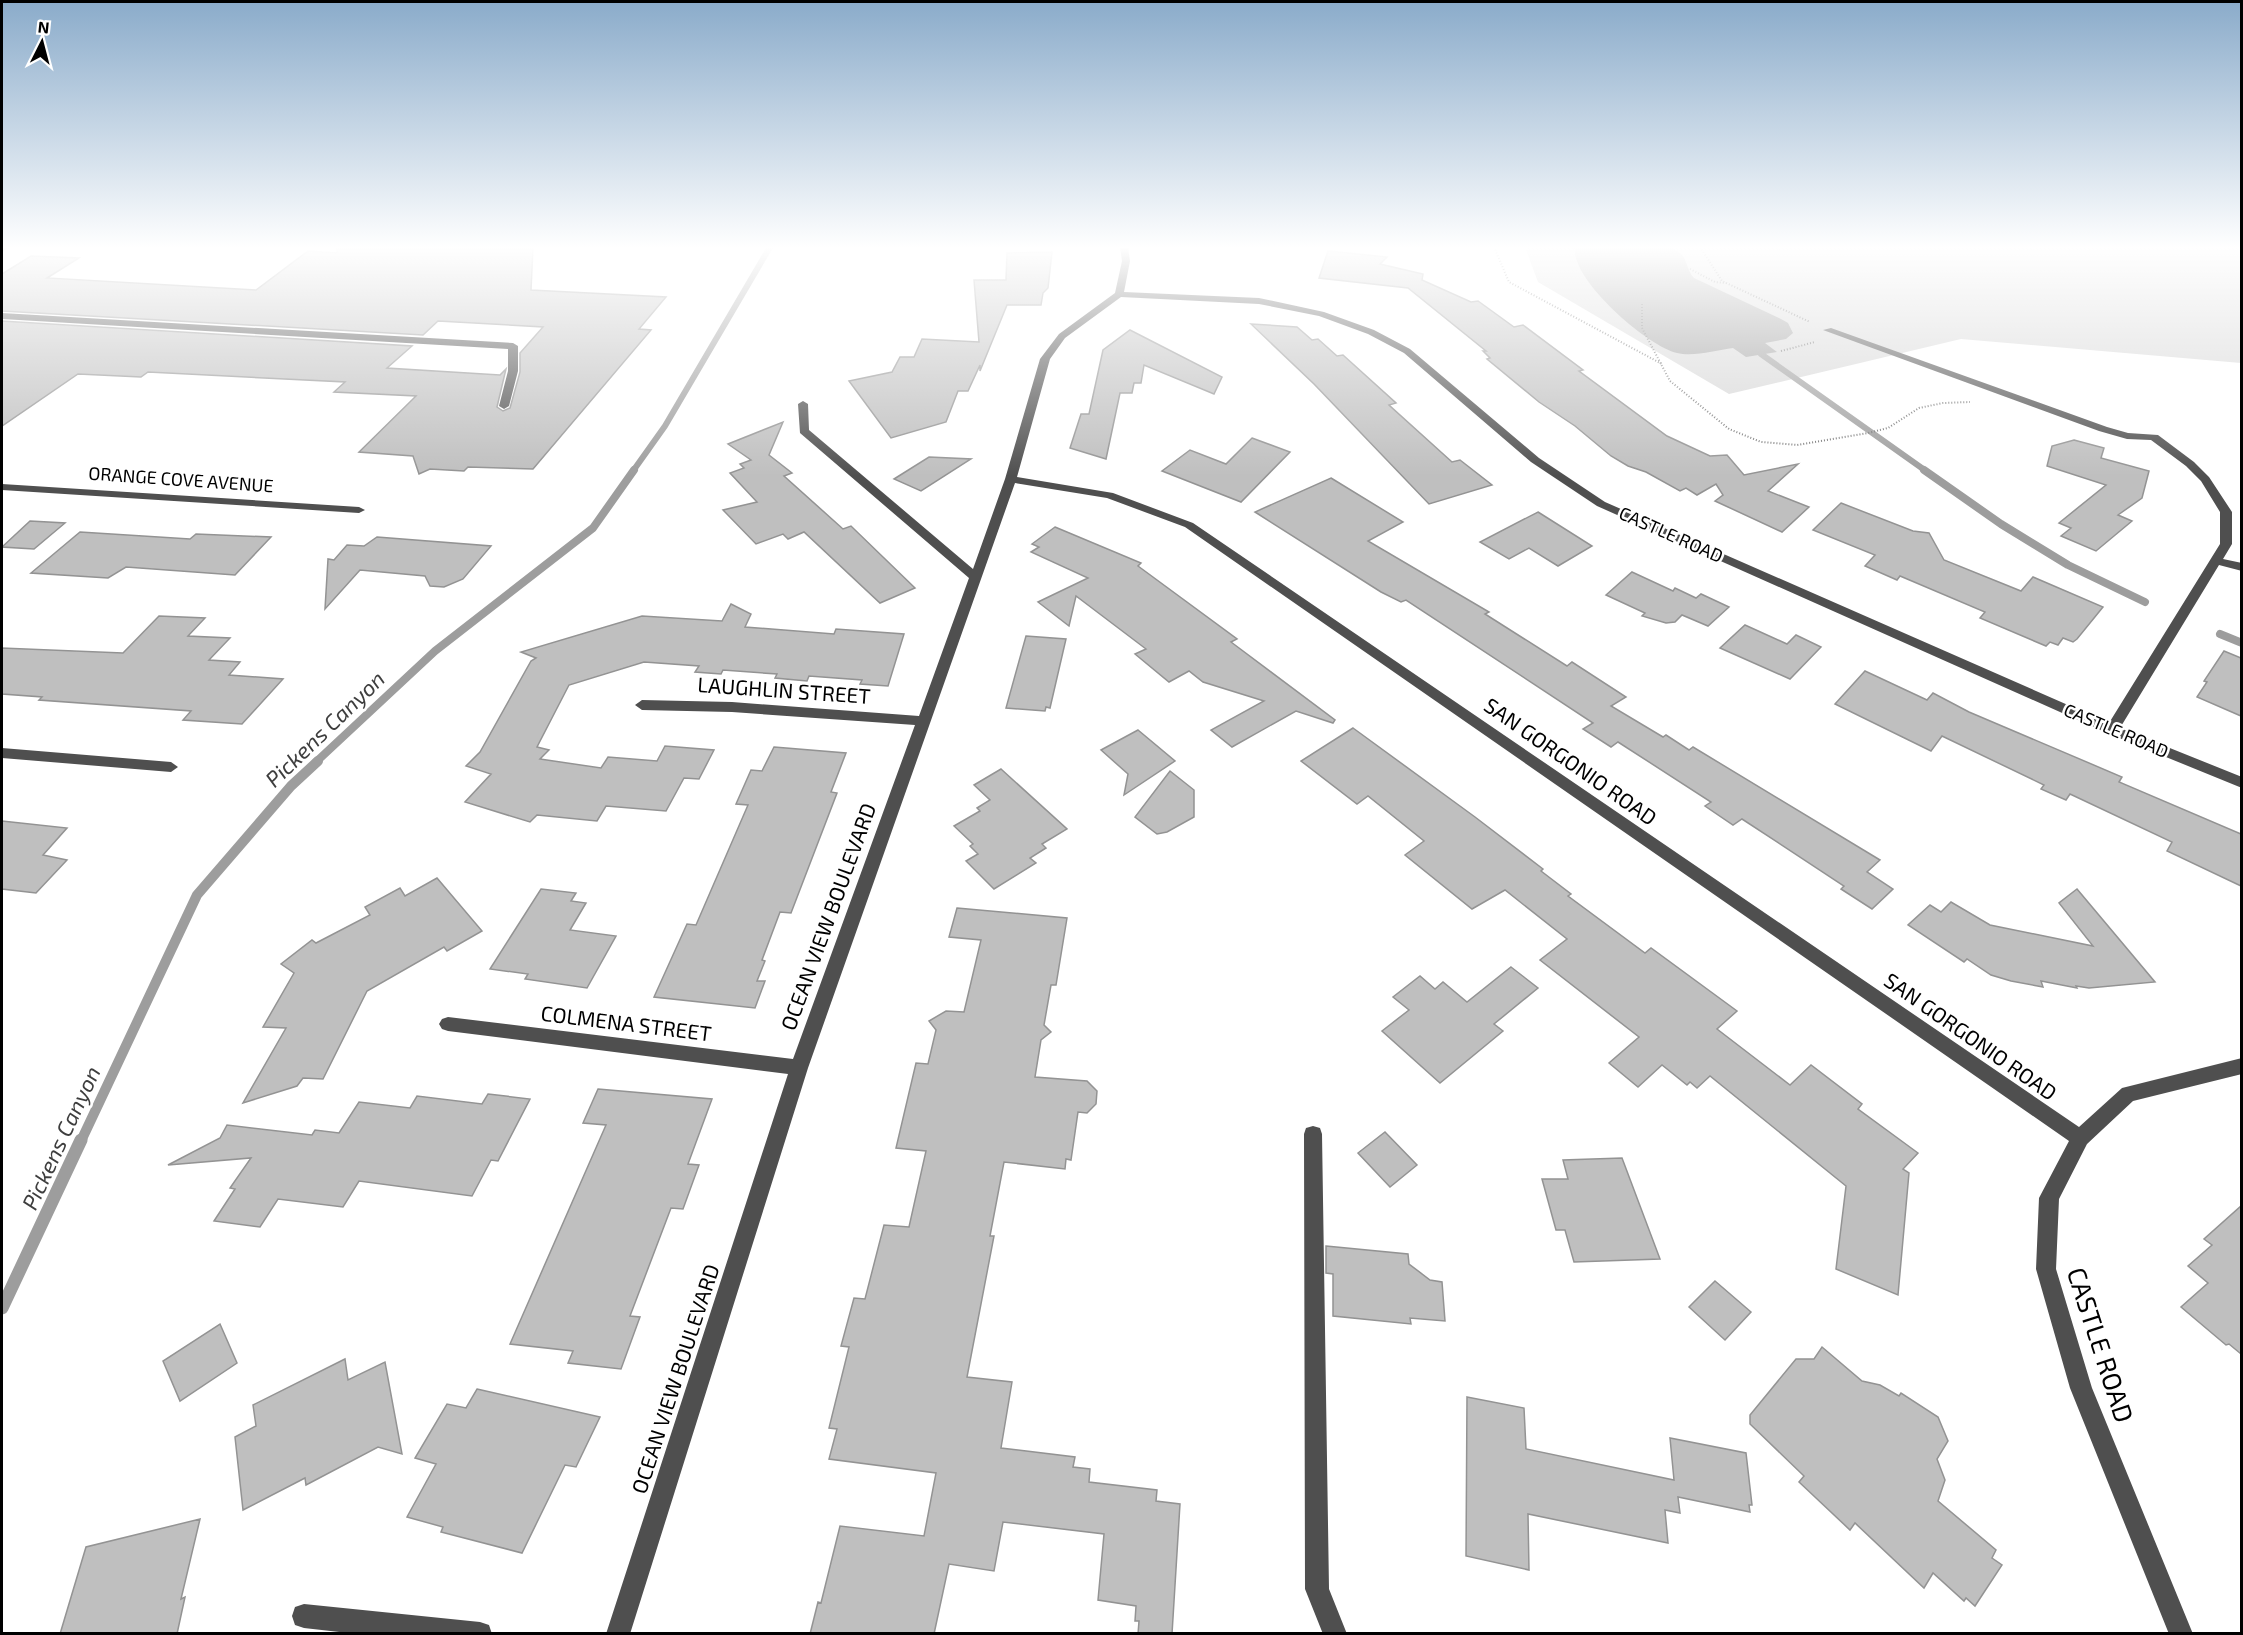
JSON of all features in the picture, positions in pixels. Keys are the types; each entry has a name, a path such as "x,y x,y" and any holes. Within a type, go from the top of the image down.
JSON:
{"street":[{"path":"126,323 513,346 513,371 504,406"},
{"name":"OCEAN VIEW BOULEVARD","path":"618,1634 799,1068 1011,479 1045,359 1062,336 1079,323"},
{"name":"CASTLE ROAD","path":"1347,323 1371,332 1407,351 1534,460 1601,504 2112,730 2241,783"},
{"path":"1828,330 2103,429 2127,436 2154,437 2205,479 2226,512 2226,544 2112,730"},
{"path":"803,404 804,431 976,578"},
{"name":"SAN GORGONIO ROAD","path":"1011,479 1109,495 1189,525 2080,1138"},
{"name":"ORANGE COVE AVENUE","path":"2,487 359,510"},
{"path":"2217,561 2241,567"},
{"name":"LAUGHLIN STREET","path":"642,705 732,707 923,722"},
{"path":"2,753 171,767"},
{"name":"COLMENA STREET","path":"448,1024 799,1068"},
{"name":"CASTLE ROAD","path":"2181,1634 2081,1388 2046,1269 2049,1198 2080,1138 2128,1094 2241,1066"},
{"path":"1312,1134 1317,1589 1335,1634"},
{"path":"304,1616 480,1634"}],"path":[{"path":"1587,323 1663,364"},
{"path":"1642,323 1642,328 1670,381 1729,429 1774,445 1797,445 1888,428 1910,412 1930,405 1974,402"},
{"path":"1781,351 1812,344 1828,330 1813,323"}],"shaded area":[{"path":"1608,323 2241,323 2241,363 1961,339 1729,394"},
{"path":"1628,323 1788,323 1793,333 1786,339 1765,343 1777,352 1746,357 1733,348 1684,354 1664,348"}],"building":[{"path":"2,323 40,323 412,346 387,368 500,375 506,369 497,407 503,411 510,408 520,372 520,353 543,327 478,323 644,323 639,329 651,330 533,469 468,467 464,471 430,469 419,474 413,456 359,452 416,396 334,392 345,382 148,372 141,377 78,374 2,426"},
{"path":"218,323 436,323 423,335"},
{"path":"977,323 1000,323 980,371 980,365 968,391 958,391 946,422 891,438 849,381 892,372 900,357 914,357 922,339 979,342"},
{"path":"1452,323 1509,323 1514,327 1523,325 1583,370 1579,371 1667,436 1710,456 1727,455 1744,475 1798,464 1768,491 1809,507 1782,532 1715,501 1723,495 1716,484 1697,495 1686,488 1680,491 1646,472 1628,466 1611,456 1575,426 1539,402 1487,359 1490,358 1483,351 1486,351"},
{"path":"1251,324 1297,327 1312,340 1318,339 1337,356 1343,355 1396,403 1389,405 1452,462 1460,460 1492,485 1429,504 1314,384"},
{"path":"1130,330 1222,377 1214,394 1144,365 1141,383 1134,383 1132,393 1120,393 1106,459 1070,448 1081,414 1089,414 1103,350"},
{"path":"783,422 769,455 792,473 784,476 843,529 851,526 915,588 880,603 804,532 788,539 783,534 756,544 723,510 757,502 730,473 744,468 740,464 751,460 728,444"},
{"path":"1252,438 1290,452 1241,502 1162,471 1190,450 1226,464"},
{"path":"2074,440 2104,448 2101,458 2149,471 2142,498 2118,515 2132,521 2096,551 2061,536 2071,528 2059,523 2106,485 2047,466 2052,446"},
{"path":"929,457 971,459 921,491 894,479"},
{"path":"1331,478 1403,522 1368,541 1489,612 1485,614 1567,666 1572,662 1626,697 1611,706 1689,750 1693,747 1880,860 1867,872 1893,889 1872,909 1841,889 1844,886 1742,819 1733,825 1705,806 1711,802 1618,742 1611,747 1583,729 1593,723 1406,600 1401,602 1381,592 1255,512"},
{"path":"1841,503 1913,531 1929,533 1944,560 2021,591 2033,577 2103,607 2073,642 2063,638 2058,645 2050,642 2046,646 1980,618 1985,612 1900,576 1897,580 1865,566 1875,555 1813,530"},
{"path":"1538,512 1592,546 1558,566 1529,548 1509,559 1480,542"},
{"path":"30,521 65,523 34,549 2,547"},
{"path":"1055,527 1141,563 1138,566 1237,639 1231,642 1335,720 1333,723 1296,711 1232,747 1211,730 1264,701 1203,682 1189,671 1169,682 1135,654 1146,649 1076,596 1069,626 1038,602 1088,578 1031,552 1039,547 1032,544"},
{"path":"80,532 190,539 196,534 271,537 235,575 126,567 108,578 31,573"},
{"path":"377,537 491,546 463,579 444,587 430,586 425,576 360,570 325,609 328,559 334,560 347,545 364,546"},
{"path":"1632,572 1673,591 1675,588 1696,598 1701,594 1729,607 1708,626 1682,615 1675,622 1666,623 1642,616 1645,613 1606,595"},
{"path":"731,604 751,614 745,627 834,634 836,629 904,634 888,686 860,684 862,680 809,676 807,681 775,678 777,674 723,670 721,674 695,672 699,666 644,662 569,685 537,747 549,750 540,759 601,768 608,757 657,761 665,746 714,750 699,779 684,778 666,811 606,806 597,821 537,815 530,822 465,802 491,774 466,766 480,752 531,661 536,658 521,652 642,616 722,621"},
{"path":"159,616 205,618 188,636 230,638 209,660 240,662 229,675 283,679 242,724 183,720 191,711 39,700 42,697 2,694 2,648 123,653"},
{"path":"1745,625 1787,644 1796,635 1821,647 1790,679 1720,648"},
{"path":"1026,636 1066,639 1050,708 1046,707 1045,711 1006,708"},
{"path":"2224,651 2241,658 2241,716 2197,697 2207,682 2204,681"},
{"path":"1865,671 1927,700 1933,693 1969,712 2122,777 2119,782 2241,834 2241,886 2167,851 2172,842 2070,794 2066,800 2041,789 2044,785 1942,736 1931,751 1835,704"},
{"path":"1353,728 1543,869 1541,871 1571,894 1568,896 1645,953 1651,948 1737,1011 1717,1029 1790,1085 1811,1065 1862,1104 1858,1109 1918,1153 1903,1169 1909,1173 1898,1295 1836,1269 1846,1186 1710,1076 1697,1088 1690,1082 1687,1085 1662,1065 1638,1087 1609,1063 1639,1037 1540,960 1567,939 1505,890 1472,909 1405,855 1424,841 1368,796 1357,804 1301,761"},
{"path":"1138,730 1175,761 1124,795 1128,774 1101,750"},
{"path":"774,747 846,753 831,792 837,793 791,913 780,912 762,960 765,961 757,981 765,981 755,1008 654,997 687,924 696,925 748,805 736,804 751,770 762,771"},
{"path":"1001,769 1067,829 1042,844 1046,848 1030,858 1036,863 994,889 966,861 978,854 970,846 973,844 954,826 980,811 977,808 990,800 974,785"},
{"path":"1170,771 1194,790 1194,817 1167,832 1157,834 1135,817"},
{"path":"2,821 67,828 43,855 67,860 36,893 2,889"},
{"path":"437,878 482,931 447,951 444,947 367,991 323,1079 303,1078 297,1086 243,1103 286,1028 263,1027 294,973 281,964 312,940 316,943 370,915 365,907 400,888 405,896"},
{"path":"541,889 576,893 571,901 586,903 570,930 616,936 587,988 525,979 528,974 490,969"},
{"path":"2077,889 2155,982 2089,988 2076,986 2077,988 2041,981 2043,987 2011,981 1991,975 1967,959 1964,962 1908,925 1930,905 1941,912 1951,902 1990,925 2093,946 2059,903"},
{"path":"957,908 1067,918 1056,985 1051,985 1044,1025 1051,1032 1041,1040 1035,1077 1087,1081 1097,1091 1096,1104 1087,1113 1078,1112 1071,1160 1066,1159 1065,1169 1004,1162 990,1236 994,1236 967,1377 1012,1382 1001,1448 1075,1457 1073,1467 1090,1469 1089,1482 1157,1490 1156,1501 1180,1504 1172,1634 1138,1634 1139,1621 1135,1621 1136,1606 1098,1600 1104,1534 1003,1522 994,1571 949,1564 934,1634 810,1634 818,1602 821,1603 840,1526 924,1536 936,1473 829,1459 837,1429 829,1428 849,1347 841,1346 854,1298 865,1299 884,1225 909,1227 926,1151 896,1148 916,1063 928,1064 936,1030 929,1021 946,1011 964,1012 981,940 949,937"},
{"path":"1511,967 1538,988 1494,1024 1503,1031 1440,1083 1382,1031 1409,1010 1393,997 1420,976 1435,989 1443,982 1467,1002"},
{"path":"598,1089 712,1099 688,1164 699,1165 683,1209 671,1208 630,1316 640,1317 621,1369 568,1363 573,1351 510,1344 606,1125 583,1123"},
{"path":"488,1094 530,1099 498,1161 491,1160 472,1196 359,1181 343,1207 278,1199 260,1227 214,1221 235,1189 230,1188 251,1158 168,1165 220,1138 227,1125 312,1135 315,1130 339,1133 359,1102 410,1108 417,1096 482,1104"},
{"path":"1385,1132 1417,1165 1390,1187 1358,1153"},
{"path":"1622,1158 1660,1259 1574,1262 1565,1230 1556,1230 1542,1179 1568,1179 1563,1160"},
{"path":"2241,1206 2241,1354 2229,1344 2226,1345 2181,1307 2208,1283 2188,1266 2212,1245 2204,1239"},
{"path":"1326,1246 1408,1254 1409,1264 1430,1280 1442,1282 1445,1321 1410,1318 1411,1324 1333,1316 1333,1274 1326,1273"},
{"path":"1715,1281 1751,1312 1725,1340 1689,1307"},
{"path":"220,1324 237,1363 180,1401 163,1361"},
{"path":"1822,1347 1862,1381 1880,1385 1899,1396 1901,1393 1938,1417 1948,1441 1937,1459 1945,1480 1938,1501 1996,1550 1992,1558 2002,1565 1975,1606 1966,1598 1964,1601 1933,1573 1924,1588 1855,1523 1850,1530 1799,1482 1804,1476 1750,1424 1750,1415 1796,1359 1814,1359"},
{"path":"345,1359 348,1380 385,1362 402,1454 378,1447 306,1485 305,1478 243,1510 235,1437 256,1426 253,1405"},
{"path":"477,1389 600,1417 576,1467 565,1465 522,1553 441,1532 443,1527 407,1517 436,1464 415,1458 447,1404 466,1408"},
{"path":"1467,1397 1524,1408 1526,1449 1674,1480 1670,1438 1746,1453 1752,1505 1749,1505 1750,1512 1678,1497 1680,1513 1665,1510 1668,1543 1528,1514 1529,1570 1466,1556"},
{"path":"200,1519 181,1599 185,1597 177,1634 60,1634 86,1547"}],"waterway":[{"name":"Pickens Canyon","path":"633,471 665,426 725,323"},
{"path":"1761,354 1926,471"},
{"name":"Pickens Canyon","path":"316,762 435,651 593,528 634,470"},
{"path":"1924,470 2001,524 2068,565 2145,602"},
{"path":"2220,634 2242,643"},
{"name":"Pickens Canyon","path":"81,1141 197,895 291,786 318,761"},
{"name":"Pickens Canyon","path":"2,1308 81,1140"}]}
